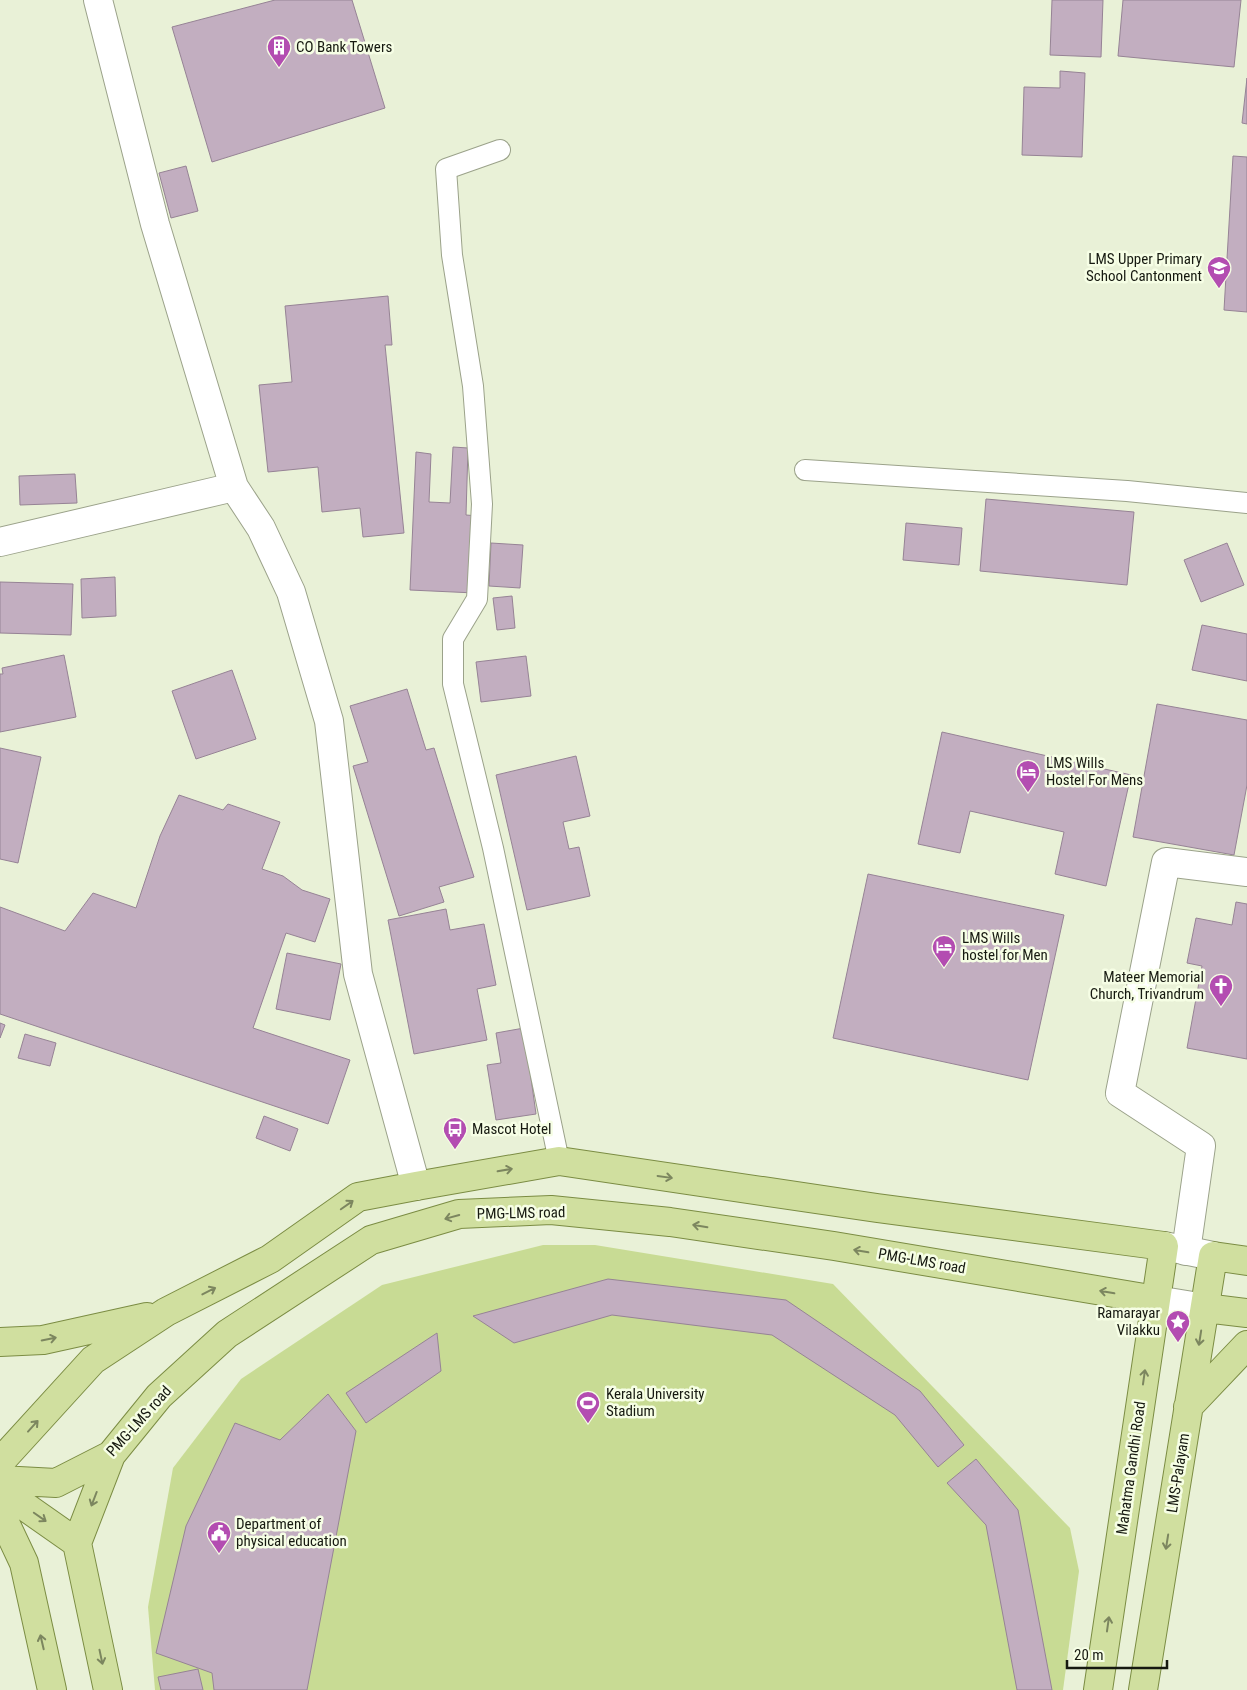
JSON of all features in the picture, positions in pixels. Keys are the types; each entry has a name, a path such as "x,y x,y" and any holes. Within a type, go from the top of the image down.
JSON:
{"main road":[{"path":"0,1462 93,1360 166,1312 270,1259 358,1197 416,1186 559,1161 877,1208 1175,1249"},
{"name":"PMG-LMS road","path":"0,1480 56,1482 112,1455 159,1396 226,1334 371,1240 459,1214 551,1210 670,1222 834,1246 1156,1300"},
{"name":"Mahatma Gandhi Road","path":"1098,1690 1156,1300 1175,1249"},
{"path":"1213,1256 1247,1261"},
{"name":"LMS-Palayam","path":"1143,1690 1213,1256"},
{"path":"1205,1308 1247,1313"},
{"path":"0,1342 44,1340 166,1312"},
{"path":"1188,1407 1247,1345"},
{"path":"108,1690 78,1542 112,1455"},
{"path":"0,1489 78,1542"},
{"path":"0,1512 24,1563 52,1690"}],"street":[{"path":"98,0 155,224 234,487 261,528 291,592 329,720 358,974 416,1186"},
{"path":"0,542 234,487"},
{"path":"1213,1256 1175,1249 1201,1146 1120,1093 1166,862 1247,872"},
{"path":"1156,1300 1205,1308"}],"lane":[{"path":"500,150 446,170 452,255 473,386 482,504 477,600 453,638 454,684 494,848 559,1161"},
{"path":"805,470 1127,491 1247,503"}],"green space":[{"name":"Kerala University Stadium","path":"543,1245 595,1245 833,1284 1070,1528 1079,1571 1063,1690 155,1690 148,1607 173,1468 241,1379 382,1285"}],"building":[{"name":"CO Bank Towers","path":"275,0 352,0 385,108 212,162 172,27"},
{"path":"1052,0 1103,0 1101,57 1050,55"},
{"path":"1123,0 1241,0 1234,67 1118,56"},
{"path":"1060,71 1085,73 1082,157 1022,155 1024,87 1060,88"},
{"path":"1247,78 1247,124 1242,123"},
{"path":"1233,156 1247,157 1247,312 1224,310"},
{"path":"186,166 198,211 171,218 159,173"},
{"path":"388,296 392,345 385,345 404,533 363,537 360,508 322,512 318,467 268,472 259,385 292,382 285,306"},
{"path":"453,447 468,448 466,515 479,516 475,593 410,590 416,452 431,454 429,502 450,503"},
{"path":"75,474 77,503 20,505 19,476"},
{"path":"986,499 1134,512 1127,585 980,571"},
{"path":"906,523 962,528 959,565 903,560"},
{"path":"491,543 523,545 520,588 489,586"},
{"path":"1227,543 1244,585 1201,602 1184,560"},
{"path":"115,577 116,616 82,618 81,579"},
{"path":"0,582 73,584 71,635 0,633"},
{"path":"512,596 515,628 497,630 493,598"},
{"path":"1202,625 1247,634 1247,681 1192,670"},
{"path":"64,655 76,717 0,732 0,674 3,674 2,668"},
{"path":"526,656 531,696 481,702 476,662"},
{"path":"232,670 256,739 196,759 172,691"},
{"path":"407,689 426,750 434,748 474,877 439,887 444,902 399,916 353,766 368,762 350,706"},
{"path":"1157,704 1247,720 1247,785 1234,855 1133,837"},
{"name":"LMS Wills Hostel For Mens","path":"942,732 1131,775 1106,886 1055,874 1064,832 970,811 960,853 918,844"},
{"path":"0,748 41,757 18,863 0,859"},
{"path":"576,756 590,816 563,822 569,849 579,847 590,896 527,910 496,775"},
{"path":"179,795 223,810 228,804 280,822 262,869 283,876 302,890 330,899 315,942 286,933 253,1028 350,1060 328,1124 0,1014 0,907 65,931 93,893 136,908 160,836"},
{"path":"868,874 1064,915 1028,1080 833,1038"},
{"name":"Mateer Memorial Church, Trivandrum","path":"1236,902 1247,904 1247,1059 1187,1048 1202,966 1187,963 1196,918 1232,925"},
{"path":"446,909 450,930 484,924 496,985 477,989 487,1040 414,1054 388,920"},
{"path":"287,953 341,964 330,1020 276,1009"},
{"path":"0,1023 5,1025 0,1038"},
{"path":"524,1028 536,1114 496,1120 487,1065 501,1063 496,1033"},
{"path":"25,1034 56,1043 50,1066 18,1058"},
{"path":"264,1116 298,1129 290,1151 256,1138"},
{"path":"608,1279 786,1300 920,1391 964,1445 938,1467 895,1415 772,1335 612,1315 514,1343 473,1316"},
{"path":"437,1333 441,1371 366,1423 346,1393"},
{"path":"328,1394 356,1431 307,1690 214,1690 212,1673 156,1653 186,1526 235,1423 280,1440"},
{"path":"976,1459 1018,1510 1052,1690 1017,1690 986,1525 947,1483"},
{"path":"198,1669 203,1690 161,1690 158,1677"}],"place":[{"name":"CO Bank Towers","path":"279,68"},
{"name":"LMS Upper Primary School Cantonment","path":"1219,289"},
{"name":"LMS Wills Hostel For Mens","path":"1028,793"},
{"name":"LMS Wills hostel for Men","path":"944,968"},
{"name":"Mateer Memorial Church, Trivandrum","path":"1221,1007"},
{"name":"Mascot Hotel","path":"455,1150"},
{"name":"Ramarayar Vilakku","path":"1178,1343"},
{"name":"Kerala University Stadium","path":"588,1424"},
{"name":"Department of physical education","path":"219,1554"}]}
